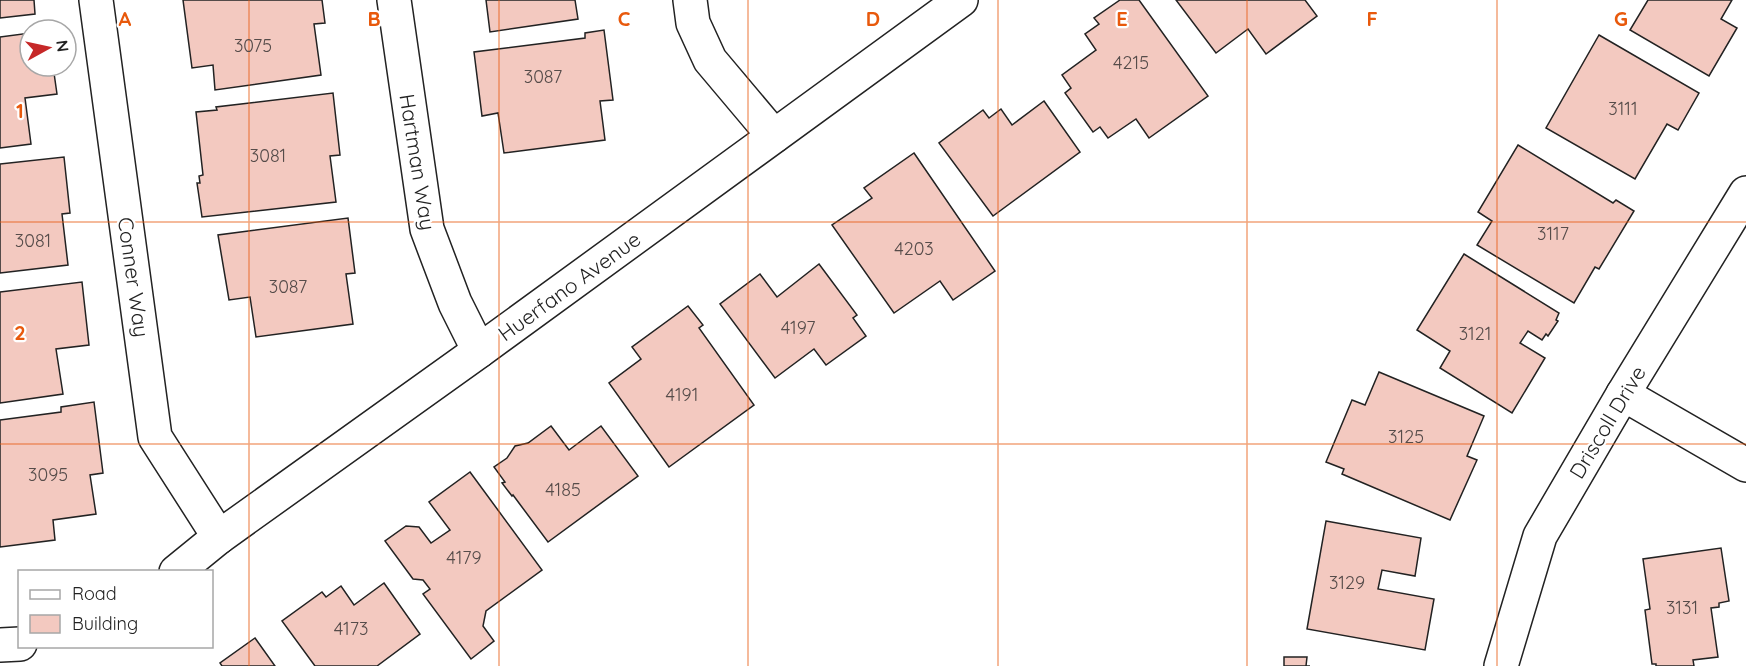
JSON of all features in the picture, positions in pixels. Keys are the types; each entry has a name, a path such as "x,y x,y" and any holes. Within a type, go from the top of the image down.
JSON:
{"street":[{"name":"Conner Way","path":"96,0 155,437 219,537"},
{"name":"Hartman Way","path":"394,0 426,229 456,303 479,351"},
{"path":"690,0 693,23 710,60 774,136"},
{"name":"Huerfano Avenue","path":"179,570 219,537 479,351 960,0"},
{"name":"Driscoll Drive","path":"1501,666 1540,536 1623,394 1746,193"},
{"path":"1623,394 1746,465"},
{"path":"0,645 18,644"}],"building":[{"path":"0,0 34,0 35,14 0,18"},
{"path":"183,0 322,0 325,23 314,24 321,75 215,90 213,65 192,68"},
{"path":"486,0 575,0 578,19 490,32"},
{"path":"1120,0 1139,0 1208,96 1149,138 1136,119 1108,138 1100,127 1093,132 1065,93 1071,88 1062,75 1096,50 1085,34 1099,24 1094,18"},
{"path":"1176,0 1305,0 1317,16 1266,54 1248,29 1216,53"},
{"path":"1648,0 1732,0 1721,19 1737,28 1709,76 1630,30"},
{"path":"604,30 613,100 600,101 605,140 504,153 498,113 482,116 474,52 585,38 585,33"},
{"path":"18,35 18,78 55,78 57,94 25,98 31,144 0,148 0,37"},
{"path":"1599,35 1699,93 1678,130 1667,124 1635,179 1546,128"},
{"path":"333,93 340,155 330,156 336,202 202,217 197,183 200,183 199,176 203,175 196,112 217,110 216,107"},
{"path":"1044,101 1080,152 993,216 939,143 983,110 989,118 1001,109 1012,125"},
{"path":"1518,145 1613,203 1616,200 1634,211 1599,269 1595,267 1574,303 1477,245 1492,221 1478,212"},
{"path":"914,153 995,271 953,300 940,281 894,313 832,225 872,198 864,188"},
{"path":"64,157 70,213 62,214 68,265 0,273 0,164"},
{"path":"348,218 355,273 346,274 353,324 256,337 250,297 229,300 218,235"},
{"path":"1464,254 1559,313 1556,320 1558,321 1548,336 1546,334 1542,340 1528,331 1520,343 1545,358 1512,413 1440,368 1450,351 1417,330"},
{"path":"819,264 857,315 853,318 866,336 826,365 814,349 775,378 720,304 760,274 777,297"},
{"path":"82,282 89,345 56,349 63,394 0,403 0,292"},
{"path":"688,306 703,325 699,328 754,405 669,467 609,383 641,359 632,347"},
{"path":"1379,372 1484,416 1467,456 1477,460 1450,520 1342,474 1344,469 1326,462 1352,400 1365,405"},
{"path":"94,402 103,473 90,475 96,514 53,520 55,540 0,547 0,420 61,412 61,407"},
{"path":"551,426 569,450 601,426 638,476 548,542 502,483 505,482 494,467 507,458 515,446 528,443"},
{"path":"470,472 542,570 486,611 483,626 494,641 471,659 423,594 430,589 423,580 413,579 385,541 406,526 419,527 431,543 450,530 429,502"},
{"path":"1326,521 1421,538 1415,576 1382,570 1378,589 1434,599 1425,650 1307,629"},
{"path":"1721,548 1729,601 1719,603 1719,607 1711,608 1718,657 1693,660 1694,666 1656,666 1652,664 1645,610 1650,609 1643,559"},
{"path":"384,583 420,634 377,666 315,666 282,621 322,592 326,597 341,586 354,605"},
{"path":"255,638 275,666 222,666 220,663"},
{"path":"1284,657 1307,657 1306,666 1284,666"}]}
